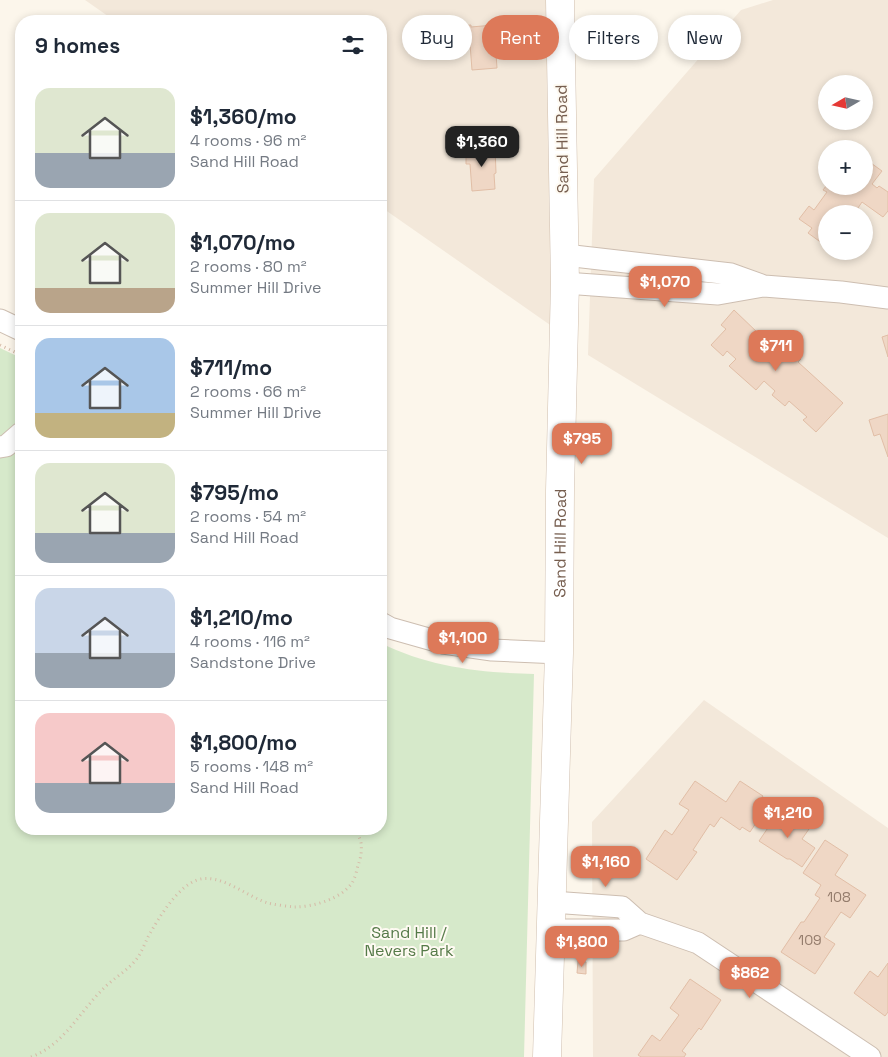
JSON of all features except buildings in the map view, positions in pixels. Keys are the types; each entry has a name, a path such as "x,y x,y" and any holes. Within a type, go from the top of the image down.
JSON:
{"street":[{"name":"Sand Hill Road","path":"547,1057 559,653 560,491 565,283 560,0"},
{"path":"565,255 731,274 764,286"},
{"path":"565,283 718,294 764,286 888,298"},
{"path":"0,320 15,327"},
{"path":"0,447 6,446 15,438"},
{"path":"387,626 443,643 492,650 559,653"},
{"path":"552,902 622,907 640,923 698,943 870,1057"},
{"path":"551,930 624,930 640,923"}],"path":[{"path":"0,345 15,352"},
{"path":"31,1057 54,1044 72,1026 88,1004 106,986 130,967 139,956 169,904 180,892 197,880 209,879 229,884 244,893 268,903 296,907 314,905 335,898 352,883 361,857 361,842 358,835"}],"shaded area":[{"path":"85,0 546,0 546,15 482,15 482,60 547,60 553,327 387,211 387,15 106,15"},
{"path":"773,0 888,0 888,538 588,355 594,179 698,60 741,60 741,15 737,15 741,10"},
{"path":"704,700 888,828 888,1057 593,1057 592,822"}],"green space":[{"name":"Sand Hill / Nevers Park","path":"0,348 15,355 15,835 387,835 387,646 418,658 456,667 534,674 524,1057 0,1057"}]}
